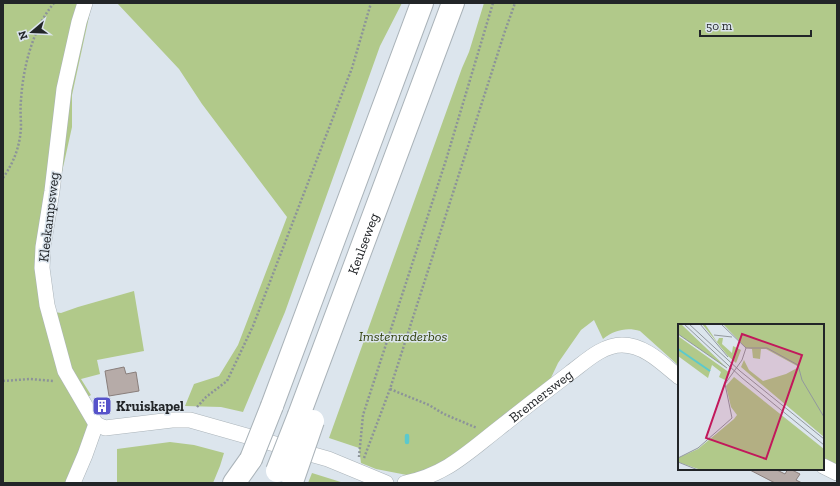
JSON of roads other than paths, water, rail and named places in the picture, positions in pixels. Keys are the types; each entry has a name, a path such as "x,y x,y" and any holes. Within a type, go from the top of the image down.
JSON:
{"highway":[{"path":"241,483 272,406 422,3"},
{"name":"Keulseweg","path":"283,479 306,418 314,377 453,3"},
{"path":"234,483 251,459"}],"street":[{"name":"Kleekampsweg","path":"85,3 64,89 43,257 43,280 47,305 65,371 96,424"},
{"name":"Bremersweg","path":"405,483 427,477 458,461 596,354 614,346 630,346 642,350 653,356 678,377"},
{"path":"73,483 85,456 96,424 105,428 172,420 190,420 328,459 386,483"},
{"path":"824,466 837,473"}],"waterway":[{"path":"407,436 407,442"}],"place":[{"name":"Kruiskapel","path":"102,406"}],"park label":[{"name":"Imstenraderbos","path":"403,336"}]}
